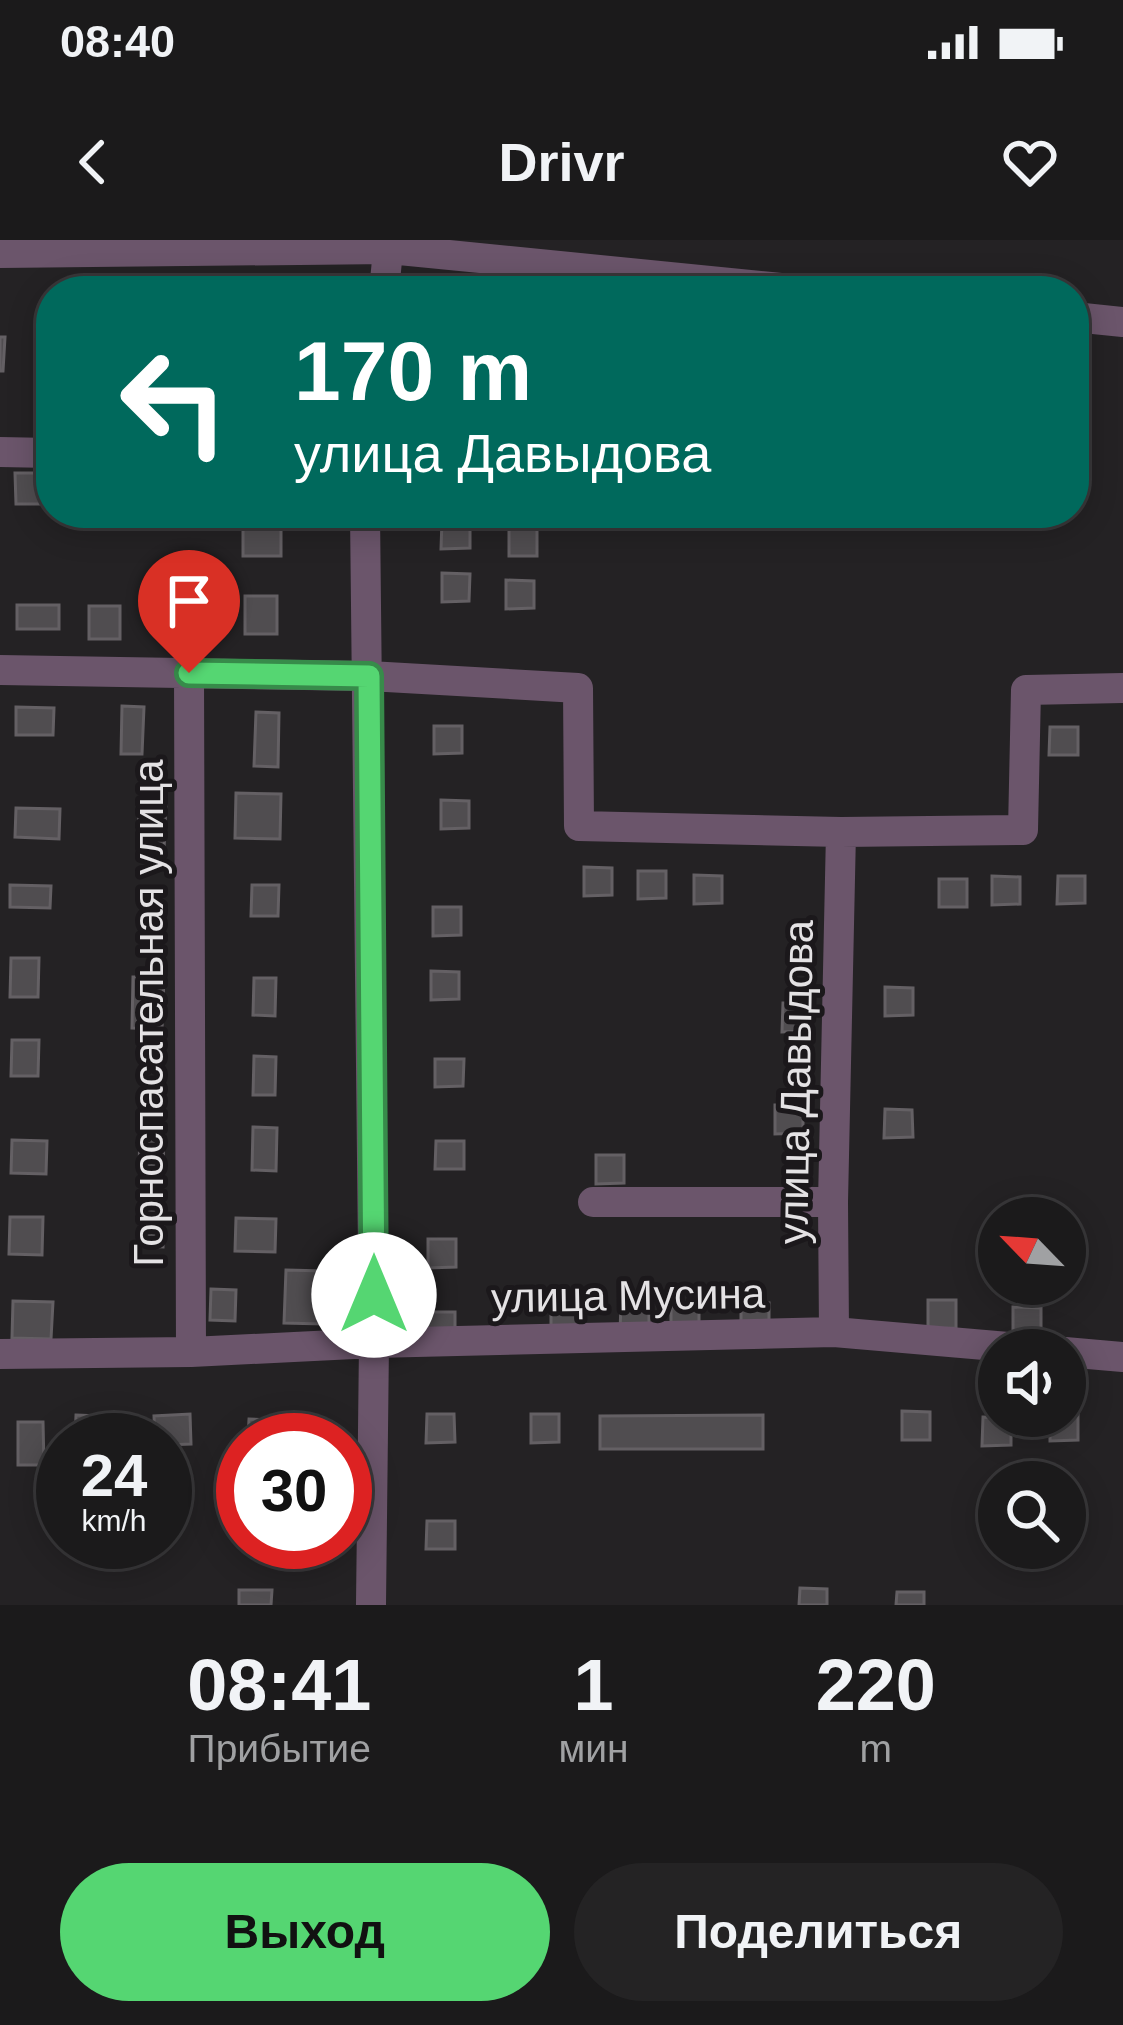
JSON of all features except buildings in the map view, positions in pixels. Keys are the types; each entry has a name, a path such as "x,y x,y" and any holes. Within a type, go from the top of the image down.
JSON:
{"street":[{"path":"386,276 389,245"},
{"path":"0,253 389,245 674,276"},
{"path":"1089,319 1123,322"},
{"path":"0,452 36,453"},
{"path":"365,528 374,1343 371,1605"},
{"path":"0,670 369,676 578,688 579,826 841,832 1023,830 1026,690 1123,688"},
{"name":"Горноспасательная улица","path":"189,673 190,1352"},
{"name":"улица Давыдова","path":"834,1332 841,832"},
{"path":"593,1202 833,1202"},
{"name":"улица Мусина","path":"0,1354 834,1332 978,1344"},
{"path":"1086,1354 1123,1357"}],"route":[{"path":"189,673 369,676 374,1295"}]}
